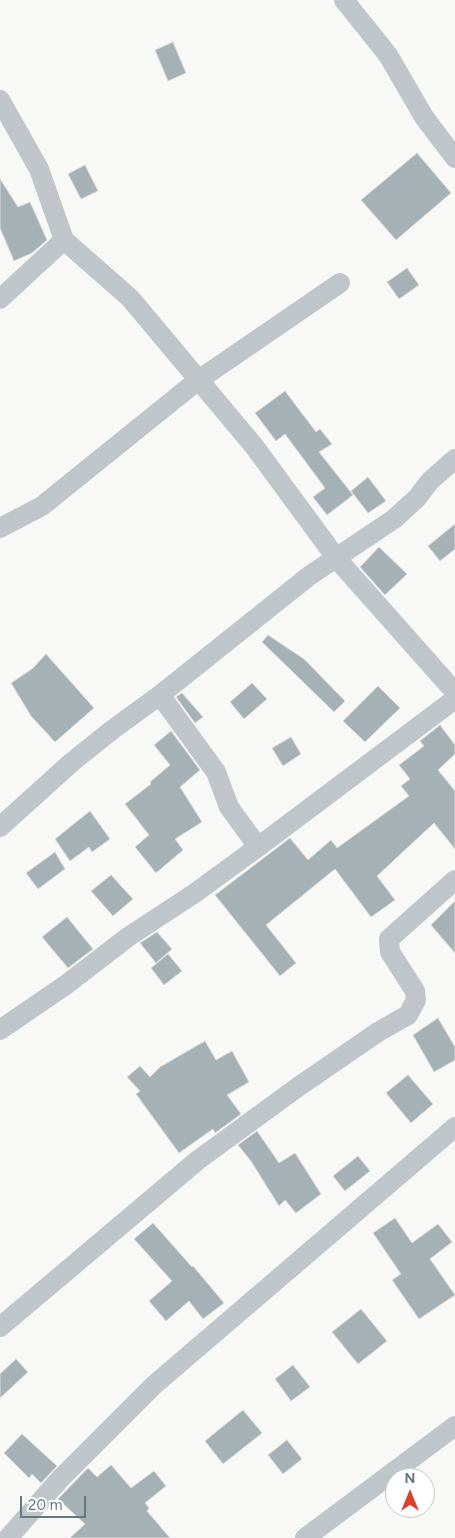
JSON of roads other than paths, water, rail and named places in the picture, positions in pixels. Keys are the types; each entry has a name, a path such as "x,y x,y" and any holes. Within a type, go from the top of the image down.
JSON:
{"street":[{"path":"344,0 388,55 424,117 455,158"},
{"path":"0,100 39,169 64,240 130,298 254,446 337,559 455,692"},
{"path":"0,299 64,240"},
{"path":"0,528 42,506 197,380 340,283"},
{"path":"0,827 72,762 160,695 309,576 394,519 417,498 430,481 455,459"},
{"path":"160,695 216,772 229,807 258,847"},
{"path":"0,1030 67,984 128,936 195,893 455,699"},
{"path":"0,1326 198,1160 298,1087 378,1032 408,1015 416,1000 415,991 390,952 389,940 455,880"},
{"path":"8,1538 60,1479 154,1385 455,1128"},
{"path":"305,1538 455,1426"}]}
